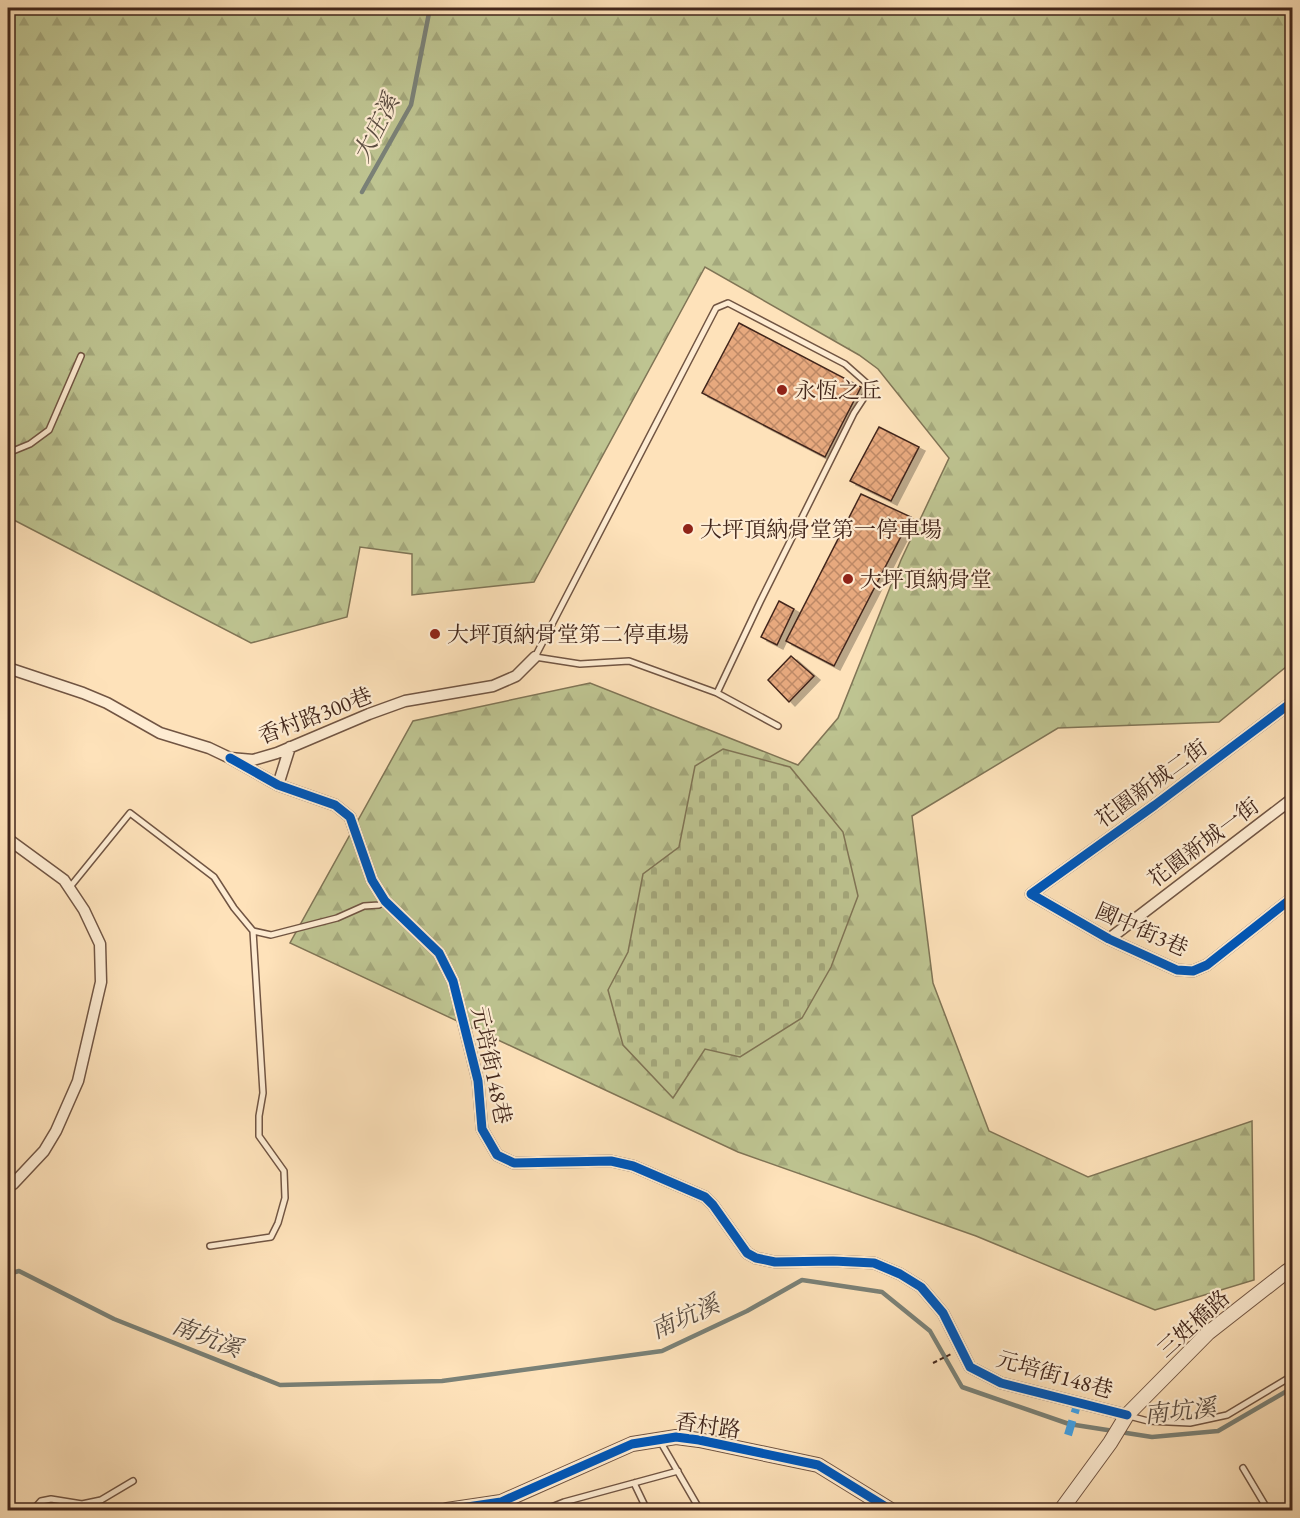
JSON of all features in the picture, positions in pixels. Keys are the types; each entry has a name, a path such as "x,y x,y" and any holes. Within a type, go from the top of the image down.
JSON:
{"street":[{"name":"香村路300巷","path":"8,668 107,703 160,733 209,748 230,758 253,760 277,753 405,701 493,686 516,676 535,657"},
{"name":"花園新城二街","path":"1031,894 1293,702"},
{"path":"278,785 290,747"},
{"name":"元培街148巷","path":"230,758 278,785 335,805 350,817 372,880 385,901 439,953 453,981 478,1081 482,1130 496,1155 514,1163 610,1161 633,1166 705,1197 747,1253 756,1258 775,1262 874,1263 900,1274 921,1287 943,1313 970,1367 1001,1383 1127,1415"},
{"name":"花園新城一街","path":"1109,939 1293,799"},
{"path":"8,839 64,880 84,910 100,944 101,982 78,1081 56,1131 44,1151 8,1187"},
{"name":"國中街3巷","path":"1031,894 1109,939 1177,970 1193,971 1207,965 1291,901"},
{"name":"三姓橋路","path":"1061,1510 1110,1443 1127,1415 1208,1333 1293,1268"},
{"name":"香村路","path":"447,1510 501,1502 632,1444 676,1437 818,1465 891,1510"}],"lane":[{"path":"717,693 854,413 871,387 845,364 728,303 716,308 535,657 580,664 629,661 717,693 778,726"},
{"path":"8,453 30,444 49,430 81,356"},
{"path":"69,887 130,813 214,877 234,908 253,931 263,1093 259,1116 259,1136 284,1171 285,1198 272,1237 210,1246"},
{"path":"253,931 271,935 337,918 364,906 379,905 385,901"},
{"name":"元培街148巷","path":"1127,1415 1148,1421 1190,1423 1227,1416 1293,1376"},
{"path":"659,1439 699,1510"},
{"path":"1243,1468 1268,1510"},
{"path":"544,1510 564,1502 678,1471"},
{"path":"33,1510 41,1501 51,1499 82,1504 101,1500 134,1481"},
{"path":"634,1483 646,1510"}],"path":[{"path":"933,1363 953,1353"}],"green space":[{"path":"8,8 1292,8 1292,662 1219,722 1058,728 912,816 933,983 989,1131 1088,1177 1252,1121 1254,1280 1155,1310 976,1236 738,1152 290,943 413,721 590,683 798,765 838,718 901,560 949,458 878,369 859,355 705,267 534,582 412,595 412,554 360,547 347,617 251,643 8,517"},
{"path":"723,749 790,767 843,832 858,896 831,967 802,1018 740,1057 705,1049 673,1098 623,1045 608,990 628,952 643,874 679,847 695,766"}],"building":[{"name":"永恆之丘","path":"739,323 861,387 825,457 702,393"},
{"path":"879,427 919,447 891,501 850,481"},
{"name":"大坪頂納骨堂","path":"861,494 911,517 834,666 786,641"},
{"path":"779,601 794,609 777,645 761,637"},
{"path":"791,656 814,676 789,702 768,680"}],"waterway":[{"name":"大庄溪","path":"362,192 411,105 430,8"},
{"name":"南坑溪","path":"8,1274 19,1271 114,1319 280,1385 442,1381 662,1351 747,1311 802,1280 882,1292 930,1331 962,1387 1069,1424 1152,1437 1218,1431 1292,1388"}],"marked path":[{"path":"1068,1435 1078,1402"}],"cycle path":[{"path":"1292,702 1031,894 1109,939 1177,970 1193,971 1207,965 1292,898"},
{"path":"230,758 278,785 335,805 350,817 372,880 385,901 439,953 453,981 478,1081 482,1129 497,1155 514,1163 611,1161 633,1166 705,1197 747,1253 756,1258 775,1262 874,1263 900,1274 921,1287 943,1313 970,1367 1001,1383 1127,1415"},
{"path":"447,1510 501,1502 632,1444 676,1437 818,1465 891,1510"}],"place":[{"name":"永恆之丘","path":"782,390"},
{"name":"大坪頂納骨堂第一停車場","path":"688,529"},
{"name":"大坪頂納骨堂","path":"848,579"},
{"name":"大坪頂納骨堂第二停車場","path":"435,634"}]}
